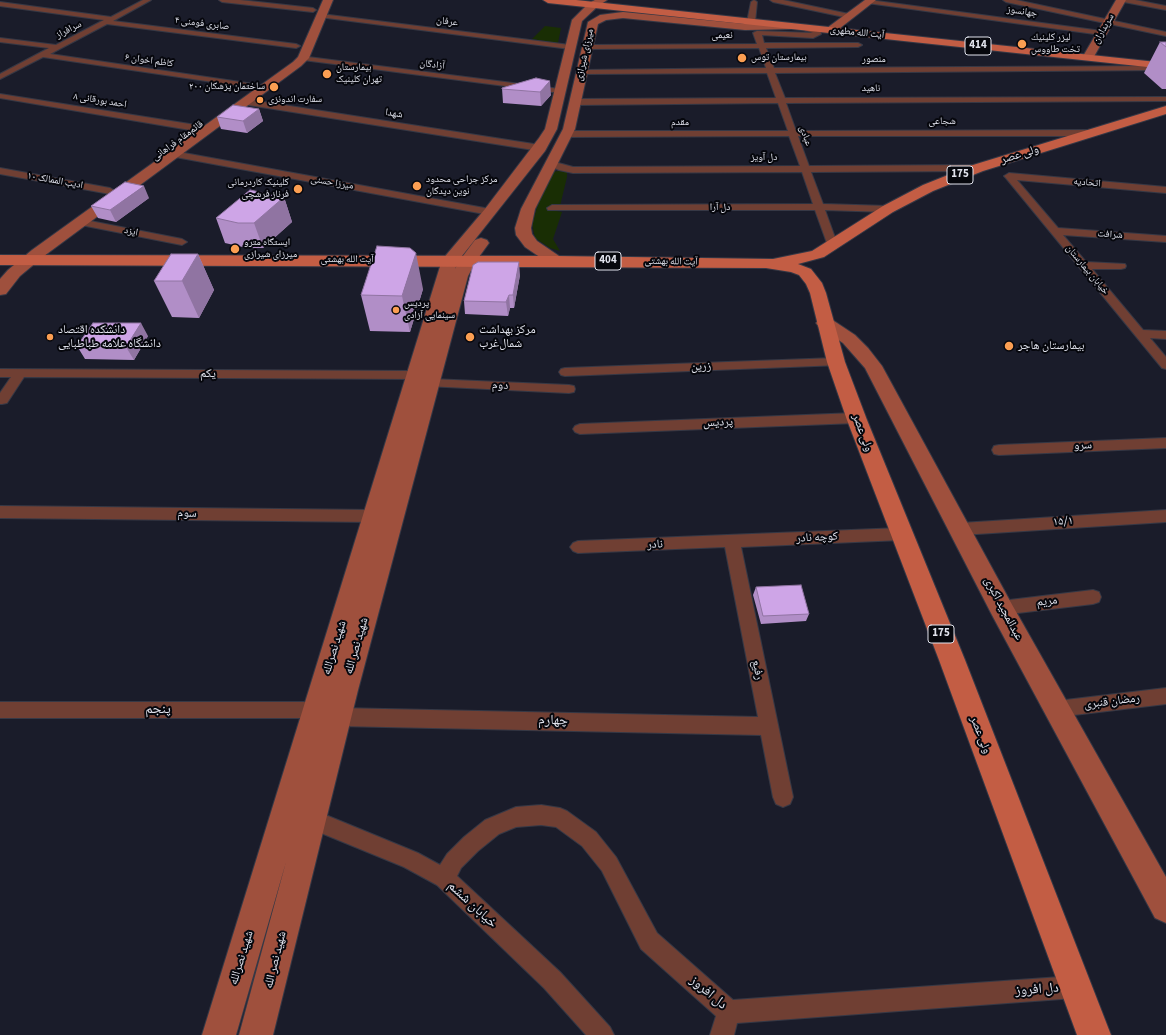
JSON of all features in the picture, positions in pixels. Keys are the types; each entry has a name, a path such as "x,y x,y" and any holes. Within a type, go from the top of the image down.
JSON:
{"main road":[{"name":"قائم‌مقام فراهانی","path":"0,272 6,260 110,191 285,63 290,58 317,9 328,0"},
{"name":"آیت الله مطهری","path":"548,0 604,3 751,22 1166,67"},
{"name":"سربداران","path":"1088,58 1122,0"},
{"path":"831,30 869,1"},
{"name":"میرزای شیرازی","path":"459,260 490,212 540,148 551,129 577,20 604,3"},
{"name":"میرزای شیرازی","path":"459,260 493,228 530,177 560,129 583,28 588,17 604,3"},
{"name":"قائم‌مقام فراهانی","path":"0,290 14,273 29,260 303,58 317,9"},
{"name":"میرزای شیرازی","path":"556,261 531,244 524,235 523,228 528,209 566,134 575,102 593,22 604,17 618,15 738,27 791,26"},
{"name":"ولی عصر","path":"766,263 806,258 818,254 833,246 888,209 928,188 978,168 1166,110"},
{"name":"آیت الله بهشتی","path":"6,260 459,260 766,263"},
{"name":"شهید نصرالله","path":"219,1035 327,713 374,516 403,450 459,260"},
{"name":"ولی عصر","path":"766,263 795,268 807,274 814,283 836,362 856,418 952,660 1094,1035"},
{"name":"عبدالمجید اکبری","path":"825,323 849,340 862,352 873,366 1002,608 1165,905"},
{"name":"شهید نصر الله","path":"256,1035 311,819 327,713 403,450"}],"street":[{"name":"سرافراز","path":"0,77 148,0"},
{"name":"عرفان","path":"222,0 317,9 570,47"},
{"path":"773,0 849,16"},
{"path":"1006,0 1166,34"},
{"path":"1122,0 1166,8"},
{"name":"جهانسوز","path":"869,1 1102,33"},
{"path":"751,22 754,2"},
{"name":"صابری فومنی ۴","path":"0,4 296,46"},
{"name":"عبادی","path":"804,27 817,32 817,34 813,36 803,36 757,33 833,246"},
{"path":"0,40 57,47"},
{"name":"نعیمی","path":"587,47 858,45"},
{"name":"کاظم اخوان ۶","path":"42,55 254,86"},
{"name":"آزادگان","path":"303,58 560,91"},
{"name":"منصور","path":"581,72 1166,67"},
{"name":"احمد بورقانی ۸","path":"0,96 196,128"},
{"name":"ناهید","path":"575,102 1166,98"},
{"name":"شهدا","path":"245,102 540,148"},
{"name":"شجاعی","path":"793,134 1092,133"},
{"name":"مقدم","path":"566,134 793,134"},
{"name":"میرزا حسنی","path":"173,154 490,212"},
{"name":"دل آویز","path":"551,164 557,167 573,170 978,168"},
{"name":"ادیب الممالک ۱۰","path":"0,171 110,191"},
{"name":"اتحادیه","path":"1009,176 1166,190"},
{"name":"خیابان بیمارستان","path":"1009,176 1166,365"},
{"name":"دل آرا","path":"552,208 819,207 888,209"},
{"name":"ایزد","path":"80,222 182,242"},
{"name":"شرافت","path":"1054,231 1166,239"},
{"path":"1083,265 1121,266"},
{"path":"1139,333 1166,335"},
{"name":"زرین","path":"565,372 836,362"},
{"name":"یکم","path":"0,373 424,379"},
{"path":"2,400 20,373"},
{"name":"دوم","path":"424,379 569,389"},
{"name":"پردیس","path":"580,429 856,418"},
{"name":"سرو","path":"999,450 1166,443"},
{"name":"سوم","path":"0,512 374,516"},
{"name":"۱۵/۱","path":"961,529 1166,516"},
{"name":"کوچه نادر","path":"732,542 901,534"},
{"name":"نادر","path":"578,547 732,542"},
{"name":"رفیع","path":"732,542 783,797"},
{"name":"مریم","path":"1002,608 1093,597"},
{"name":"رمضان قنبری","path":"1057,708 1166,696"},
{"name":"پنجم","path":"0,710 327,713"},
{"name":"چهارم","path":"327,713 768,726"},
{"name":"دل افروز","path":"444,878 458,857 492,826 516,817 541,815 560,818 589,839 610,864 649,941 729,1012 1075,987"},
{"name":"خیابان ششم","path":"311,819 411,860 444,878 552,980 602,1035"},
{"path":"722,1035 729,1012"}],"green space":[{"path":"545,26 561,28 558,43 532,39"},
{"path":"552,172 567,172 567,177 560,206 552,206 551,210 562,212 553,239 560,251 550,248 535,238 532,224 541,194"}],"building":[{"path":"1160,42 1166,42 1166,47"},
{"path":"536,78 550,81 540,92 502,89 502,88"},
{"path":"233,105 259,109 243,121 217,117"},
{"path":"125,182 144,186 110,210 91,206"},
{"path":"250,190 284,197 254,223 238,223 216,218"},
{"path":"377,246 410,248 416,253 402,296 361,295"},
{"path":"171,254 198,254 182,281 154,281"},
{"path":"478,262 519,262 513,295 509,295 506,302 464,301 473,265"},
{"path":"93,323 141,323 126,347 77,346"},
{"path":"801,585 809,614 763,616 756,587"}],"place":[{"name":"ليزر كلينيك تخت طاووس","path":"1022,44"},
{"name":"بیمارستان توس","path":"742,58"},
{"name":"بیمارستان تهران کلینیک","path":"327,74"},
{"name":"ساختمان پزشکان ۲۰۰","path":"274,87"},
{"name":"سفارت اندونزی","path":"260,100"},
{"name":"مرکز جراحی محدود نوین دیدگان","path":"417,186"},
{"name":"کلینیک کاردرمانی فرناز فرشچی","path":"298,189"},
{"name":"ایستگاه مترو میرزای شیرازی","path":"235,249"},
{"name":"پردیس سینمایی آزادی","path":"396,310"},
{"name":"دانشکده اقتصاد دانشگاه علامه طباطبایی","path":"50,337"},
{"name":"مرکز بهداشت شمال‌غرب","path":"470,337"},
{"name":"بیمارستان هاجر","path":"1009,346"}]}
